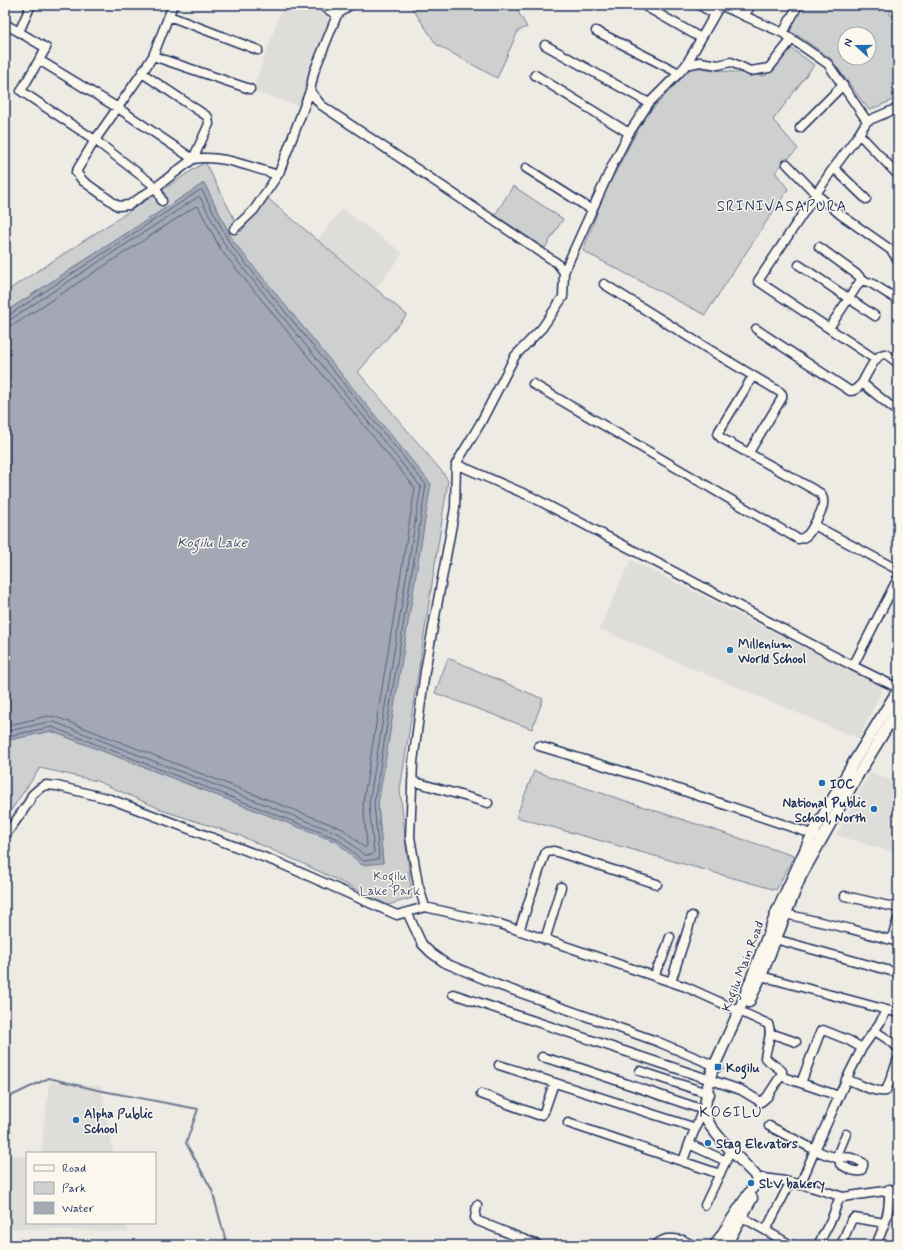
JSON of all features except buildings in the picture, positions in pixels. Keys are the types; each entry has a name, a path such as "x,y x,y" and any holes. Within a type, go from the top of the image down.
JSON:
{"main road":[{"name":"Kogilu Main Road","path":"741,1012 777,911 812,835 898,689"},
{"name":"Kogilu Main Road","path":"706,1112 711,1080 716,1066 741,1012 761,976 801,876 856,778 898,709"},
{"path":"706,1112 711,1127 723,1142 755,1175 760,1178"},
{"path":"706,1112 718,1131 760,1178"},
{"path":"715,1245 726,1239 742,1217 760,1178"},
{"path":"726,1239 760,1178"}],"street":[{"path":"173,5 153,56 95,140 76,172 83,181 118,206 129,204 156,187 193,159 216,157 275,174"},
{"path":"321,5 337,15"},
{"path":"234,229 254,210 279,173 310,91 314,72 337,15 350,5"},
{"path":"643,5 701,38"},
{"path":"699,5 715,14"},
{"path":"425,907 418,884 410,837 413,762 425,671 455,508 456,464 480,424 515,356 542,328 563,297 564,272 612,166 629,133 649,103 686,65 720,5 783,33 828,64 867,121"},
{"path":"744,16 751,5"},
{"path":"783,33 798,5"},
{"path":"19,32 28,6"},
{"path":"169,16 258,50"},
{"path":"5,24 46,48 21,91 95,140 156,187 162,201"},
{"path":"596,31 679,73"},
{"path":"686,65 700,62 718,65 731,62 750,70 769,68 792,39"},
{"path":"545,45 649,103"},
{"path":"153,56 250,89"},
{"path":"39,60 118,108 193,159"},
{"path":"142,73 208,117 209,124 193,159"},
{"path":"535,75 629,133"},
{"path":"800,128 843,85"},
{"path":"310,91 321,105 557,263 564,272"},
{"path":"875,359 758,281 834,168 860,134 867,121 898,108"},
{"path":"860,134 898,175"},
{"path":"787,164 816,194 891,250 898,260"},
{"path":"526,168 592,210"},
{"path":"834,168 866,199"},
{"path":"819,247 862,280 871,283 895,298"},
{"path":"799,265 875,316"},
{"path":"829,328 862,280"},
{"path":"604,284 782,394 782,398 748,454"},
{"path":"756,329 850,391 857,389 862,383 875,359 881,355 884,354 898,363"},
{"path":"533,384 798,539 803,538 807,536 814,525 824,504 823,496 748,454 718,435 753,376"},
{"path":"862,383 898,412"},
{"path":"456,464 532,497 898,689"},
{"path":"814,525 898,570"},
{"path":"853,666 898,578"},
{"path":"538,746 645,778 812,835 823,837"},
{"path":"412,781 488,803"},
{"path":"5,836 29,802 32,795 46,785 57,786 110,799 279,863 397,915 425,907 500,924 686,987 768,1024 771,1028 764,1058 782,1071 766,1097 761,1102 741,1090 452,994"},
{"path":"519,931 543,859 548,851 554,851 657,884"},
{"path":"545,940 561,887"},
{"path":"845,896 898,908"},
{"path":"407,912 422,944 431,953 445,962 498,985 656,1041 716,1066"},
{"path":"785,914 851,929 894,941 898,919"},
{"path":"671,982 692,916"},
{"path":"655,976 670,937"},
{"path":"775,939 898,974"},
{"path":"761,976 898,1013"},
{"path":"800,1184 846,1079 862,1048 881,1021 886,1010"},
{"path":"801,1083 818,1038 823,1030 862,1048"},
{"path":"874,1031 898,1048"},
{"path":"770,1033 796,1042"},
{"path":"542,1057 578,1067 706,1112"},
{"path":"846,1079 875,1090 886,1091 898,1059"},
{"path":"500,1065 696,1128"},
{"path":"640,1071 708,1094"},
{"path":"780,1076 839,1096"},
{"path":"481,1094 541,1115 544,1112 554,1083"},
{"path":"683,1161 702,1114 706,1112"},
{"path":"568,1123 720,1174"},
{"path":"769,1126 815,1150 838,1157 846,1134"},
{"path":"689,1144 726,1161"},
{"path":"705,1205 731,1150"},
{"path":"760,1178 800,1184 843,1197 894,1189 885,1223 876,1245"},
{"path":"766,1230 790,1183"},
{"path":"818,1245 832,1218 840,1196"},
{"path":"477,1205 475,1218 478,1221 538,1245"},
{"path":"742,1217 792,1245"},
{"path":"841,1245 851,1221 854,1218 885,1223"},
{"path":"656,1245 661,1240 669,1238 692,1245"}],"shaded area":[{"path":"283,5 315,5 327,12 328,24 302,107 252,91"},
{"path":"342,209 403,253 376,288 318,240"},
{"name":"Millenium World School","path":"631,560 883,687 859,739 599,629"},
{"name":"National Public School, North","path":"870,772 898,783 898,854 836,835"},
{"name":"Alpha Public School","path":"49,1082 101,1086 113,1152 41,1152"},
{"path":"5,1154 26,1157 26,1224 126,1224 128,1232 5,1228"}],"green space":[{"path":"410,5 514,5 527,27 518,31 497,78 437,45"},
{"path":"801,5 893,5 889,14 898,18 898,98 869,110 830,58 789,31"},
{"path":"791,48 814,65 773,120 798,149 775,172 788,189 705,315 583,251 604,194 644,118 692,67 765,76"},
{"name":"Kogilu Lake Park","path":"205,162 241,232 266,197 407,315 358,372 444,474 448,481 400,790 412,898 388,905 302,863 236,834 167,812 97,781 40,768 5,819 5,751 9,740 51,731 337,842 362,865 383,862 378,805 233,241 204,183 5,312 5,292"},
{"path":"513,186 563,219 545,248 495,215"},
{"path":"448,658 543,699 532,729 435,693"},
{"path":"534,771 794,856 776,890 516,817"}],"water":[{"name":"Kogilu Lake","path":"204,183 233,241 431,484 378,805 383,863 362,865 337,842 51,731 9,740 5,751 5,312"}],"waterway":[{"path":"5,1097 9,1097 49,1078 97,1090 198,1109 186,1143 212,1190 227,1245"}],"place":[{"name":"Millenium World School","path":"730,650"},
{"name":"IOC","path":"822,783"},
{"name":"National Public School, North","path":"874,809"},
{"name":"Kogilu","path":"718,1067"},
{"name":"Alpha Public School","path":"76,1120"},
{"name":"Stag Elevators","path":"708,1143"},
{"name":"SLV bakery","path":"751,1183"}],"district":[{"name":"SRINIVASAPURA","path":"782,206"},
{"name":"KOGILU","path":"731,1112"}]}
